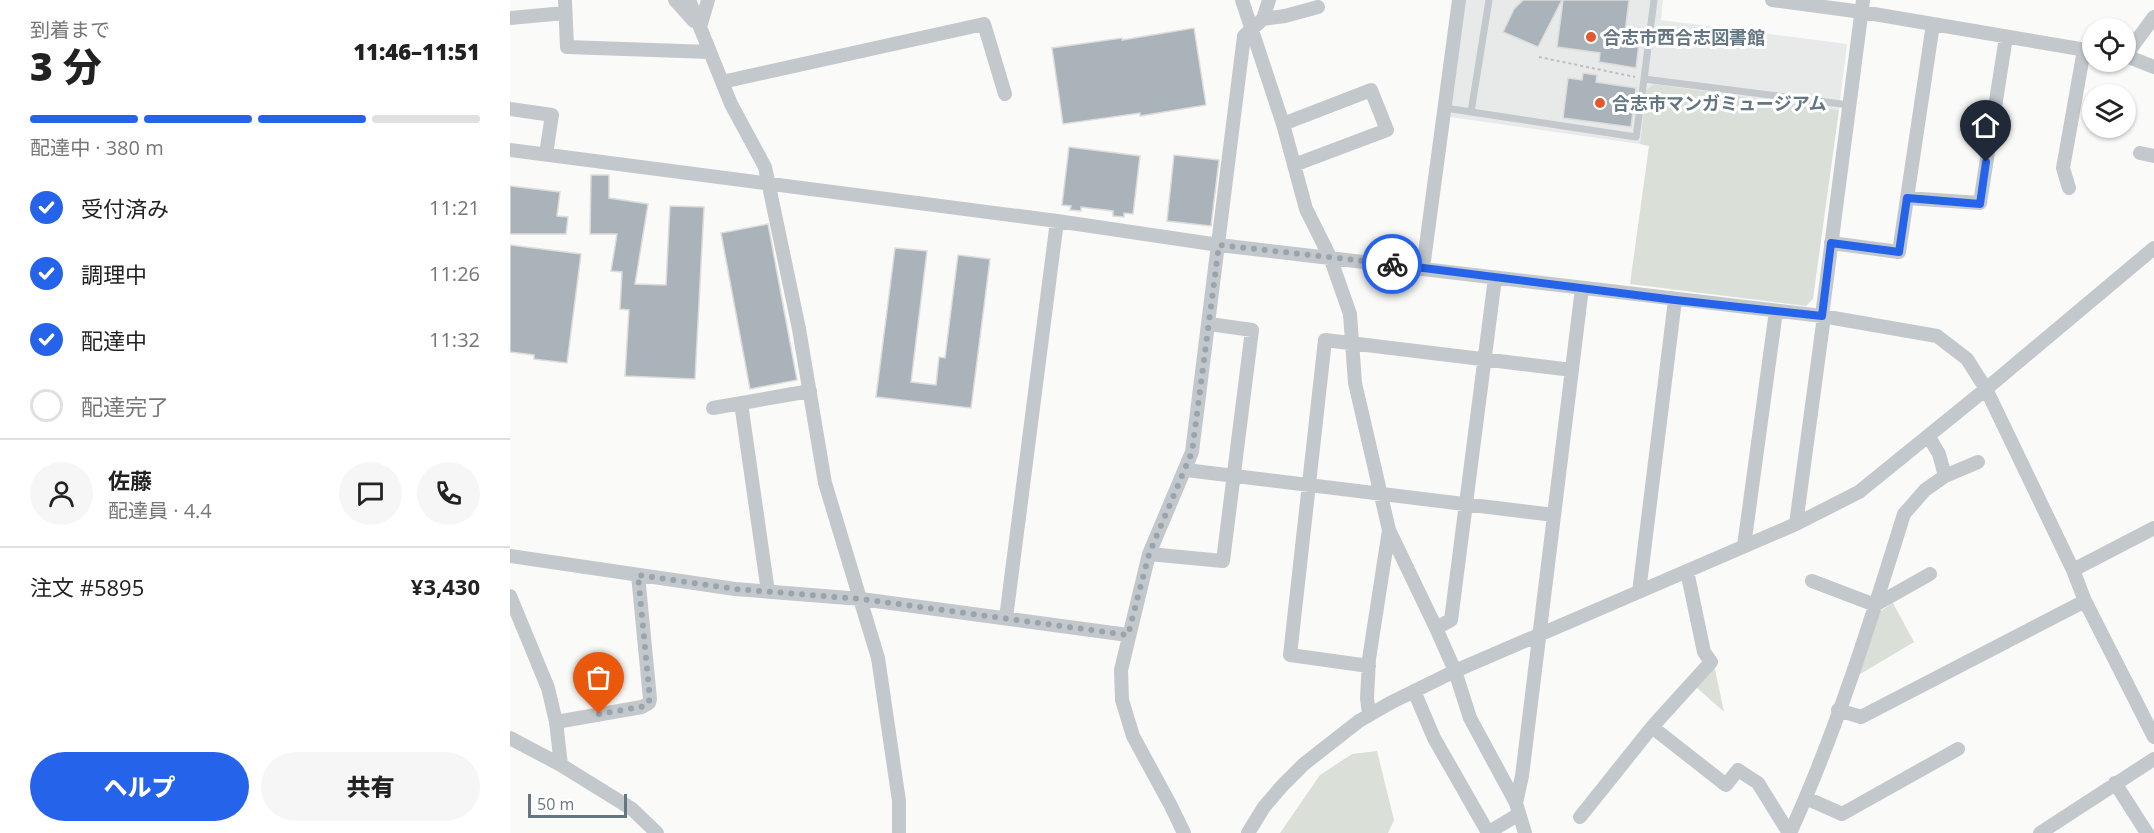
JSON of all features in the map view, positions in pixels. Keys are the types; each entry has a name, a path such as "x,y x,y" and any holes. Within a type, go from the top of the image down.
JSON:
{"street":[{"path":"675,0 700,27"},
{"path":"689,0 731,104 765,167 800,329 825,483 878,658 899,801 899,833"},
{"path":"700,27 708,0"},
{"path":"1242,0 1283,124 1306,209 1330,257 1350,314 1355,383 1389,530 1455,671 1470,718 1518,808 1525,833"},
{"path":"1184,833 1133,736 1122,700 1121,670 1149,554 1192,452 1244,36 1263,19 1269,0"},
{"path":"1423,268 1459,0"},
{"path":"1778,0 1862,6 1933,24 2082,50"},
{"path":"1796,524 1862,6"},
{"path":"510,18 565,7 567,47 710,52"},
{"path":"1263,19 1318,7"},
{"path":"2136,41 2154,17"},
{"path":"722,82 984,24 1005,94"},
{"path":"1831,243 1899,252 1933,24"},
{"path":"1907,198 1980,204 2006,37"},
{"path":"2136,59 2154,67"},
{"path":"2069,188 2063,168 2084,72"},
{"path":"1283,124 1371,90 1387,130 1294,165"},
{"path":"510,109 552,115 546,154"},
{"path":"510,150 1057,221 1219,245 1822,316 1937,336 1966,359 1986,389 2073,570 2085,601 2154,737"},
{"path":"1006,618 1057,221"},
{"path":"1248,833 1264,807 1304,764 1369,715 1455,671 1796,524 1859,492 1929,437 2154,248"},
{"path":"1436,628 1451,620 1495,278"},
{"path":"1414,691 1434,738 1486,829 1491,831 1518,808 1582,288"},
{"path":"1639,592 1675,300"},
{"path":"1744,546 1776,311"},
{"path":"1149,554 1222,561 1235,476 1252,330 1209,324"},
{"path":"1369,666 1290,655 1324,340 1572,370"},
{"path":"713,408 810,391"},
{"path":"741,403 768,592"},
{"path":"1929,437 1939,454 1945,476"},
{"path":"1789,833 1806,798 1838,710 1904,514 1925,490 1945,476 1978,462"},
{"path":"1186,470 1554,515"},
{"path":"2073,570 2154,528"},
{"path":"1369,715 1367,698 1369,666 1377,597 1389,530"},
{"path":"510,556 735,589 861,599 1128,635"},
{"path":"1580,816 1652,728 1711,662 1704,652 1687,571"},
{"path":"1875,605 1930,574"},
{"path":"556,722 642,707 649,703 638,575"},
{"path":"1812,581 1875,605"},
{"path":"510,596 548,688 556,722 561,765"},
{"path":"1838,710 1861,717 2085,601"},
{"path":"1652,728 1726,785 1738,770 1758,783 1789,833"},
{"path":"510,738 561,765 632,809 657,833"},
{"path":"1806,798 1842,814 1958,749"},
{"path":"2040,833 2154,759"},
{"path":"2115,783 2147,833"}],"lane":[{"path":"1471,112 1489,0"},
{"path":"1445,108 1636,136 1654,0"},
{"path":"1644,79 1849,105"}],"path":[{"path":"1539,57 1644,79"}],"shaded area":[{"path":"1464,0 1663,0 1661,20 1847,44 1839,110 1654,84 1646,90 1640,144 1450,117"},
{"path":"1654,84 1839,110 1813,299 1806,306 1630,284 1649,146 1640,144 1646,90"},
{"path":"1893,603 1914,642 1857,676 1879,612"},
{"path":"1714,665 1724,712 1695,686"},
{"path":"1377,751 1394,820 1388,833 1280,833 1320,775 1352,754"}],"building":[{"path":"1523,0 1562,0 1538,47 1503,32 1514,9"},
{"name":"合志市西合志図書館","path":"1563,0 1629,0 1624,41 1639,43 1636,68 1599,62 1600,53 1557,47"},
{"path":"1194,28 1206,105 1140,116 1140,113 1063,124 1052,48 1122,38 1122,40"},
{"name":"合志市マンガミュージアム","path":"1583,73 1597,75 1596,82 1636,88 1631,127 1563,118 1568,78 1582,80"},
{"path":"1069,147 1140,156 1133,214 1124,213 1124,217 1113,216 1113,211 1081,207 1081,211 1070,210 1071,206 1062,205"},
{"path":"1174,155 1219,160 1211,226 1167,221"},
{"path":"591,175 609,175 609,198 648,204 635,284 666,285 670,206 704,207 695,379 625,376 629,310 620,309 622,272 611,271 617,234 590,234"},
{"path":"510,186 560,192 557,216 568,217 566,234 510,234"},
{"path":"768,224 797,380 750,389 721,233"},
{"path":"510,245 581,254 567,363 534,359 534,355 510,352"},
{"path":"895,248 927,251 911,382 936,385 939,357 945,358 958,255 990,259 971,408 876,397"}],"way so far":[{"path":"599,714 646,706 649,703 638,575 735,589 861,599 1128,635 1149,554 1192,452 1219,245 1392,264"}],"place":[{"name":"合志市西合志図書館","path":"1591,37"},
{"name":"合志市マンガミュージアム","path":"1600,103"}],"route":[{"path":"1392,264 1822,316 1831,243 1899,252 1907,198 1980,204 1986,162"}]}
